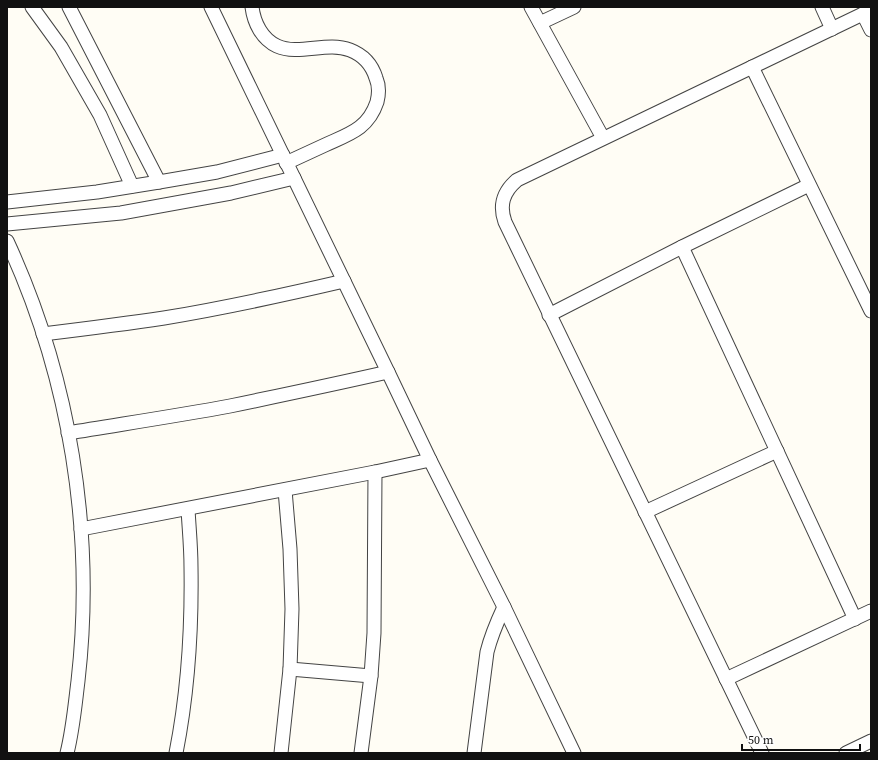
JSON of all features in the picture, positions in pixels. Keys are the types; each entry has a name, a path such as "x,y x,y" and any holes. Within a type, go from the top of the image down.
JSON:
{"street":[{"path":"32,7 60,47 100,115 132,186"},
{"path":"69,7 159,182"},
{"path":"211,7 430,460 504,607 574,753"},
{"path":"7,202 159,182 284,159 353,132 364,123 374,112 378,98 377,80 373,70 367,62 362,57 342,47 287,49 278,46 270,42 258,29 252,7"},
{"path":"531,7 603,138"},
{"path":"540,23 574,7"},
{"path":"822,7 832,29"},
{"path":"762,753 505,222 502,215 503,200 506,192 517,180 867,12 871,30"},
{"path":"752,67 809,185 869,303"},
{"path":"7,224 121,213 231,193 294,178"},
{"path":"550,315 682,247 809,185"},
{"path":"7,241 25,282 54,370 63,405 78,490 84,576 83,619 76,705 67,753"},
{"path":"682,247 855,618"},
{"path":"43,334 209,310 344,282"},
{"path":"68,433 229,406 388,372"},
{"path":"645,512 777,451"},
{"path":"81,528 188,509 430,460"},
{"path":"361,753 371,676 374,634 375,472"},
{"path":"280,753 290,669 292,609 290,549 285,490"},
{"path":"176,753 186,682 190,624 191,566 188,509"},
{"path":"474,753 487,652 496,623 504,607"},
{"path":"726,679 871,611"},
{"path":"290,669 371,676"},
{"path":"846,753 871,741"}]}
